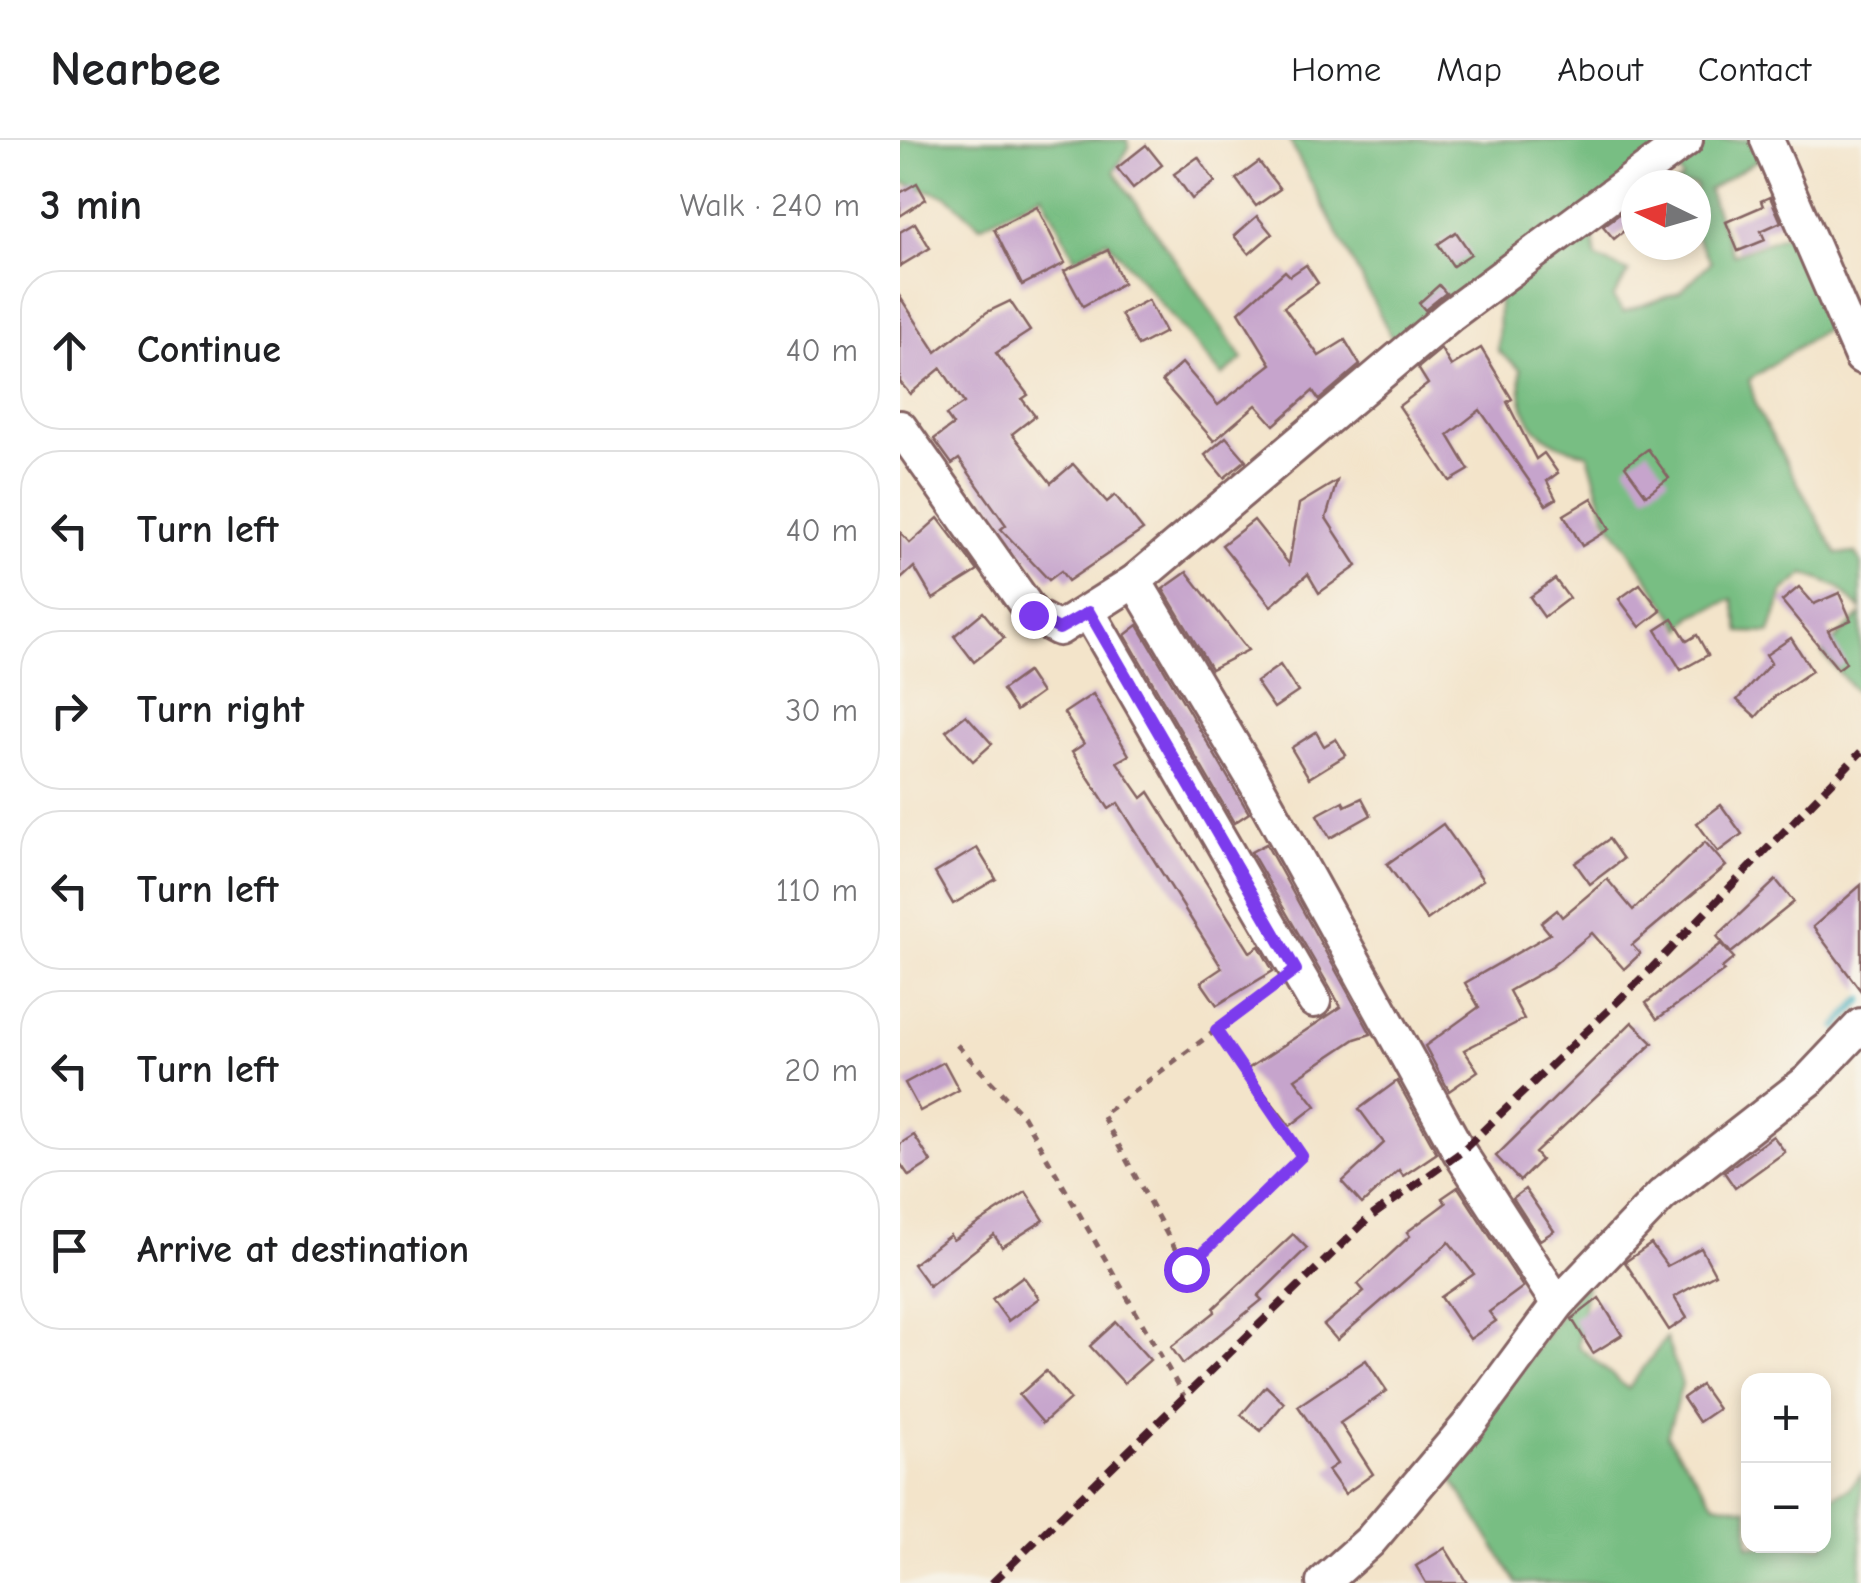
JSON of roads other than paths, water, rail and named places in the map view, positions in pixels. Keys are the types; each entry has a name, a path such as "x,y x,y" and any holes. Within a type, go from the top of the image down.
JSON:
{"street":[{"path":"900,427 1033,615 1059,629 1135,581 1450,315 1686,140"},
{"path":"1767,140 1861,356"},
{"path":"1135,581 1255,782 1460,1153 1558,1304"},
{"path":"1089,612 1314,1001"},
{"path":"1323,1583 1370,1541 1420,1483 1558,1304 1662,1195 1808,1080 1861,1025"}],"waterway":[{"path":"1837,1027 1861,1000"}],"railway":[{"path":"992,1583 1369,1218 1460,1153 1648,972 1861,752"}]}
